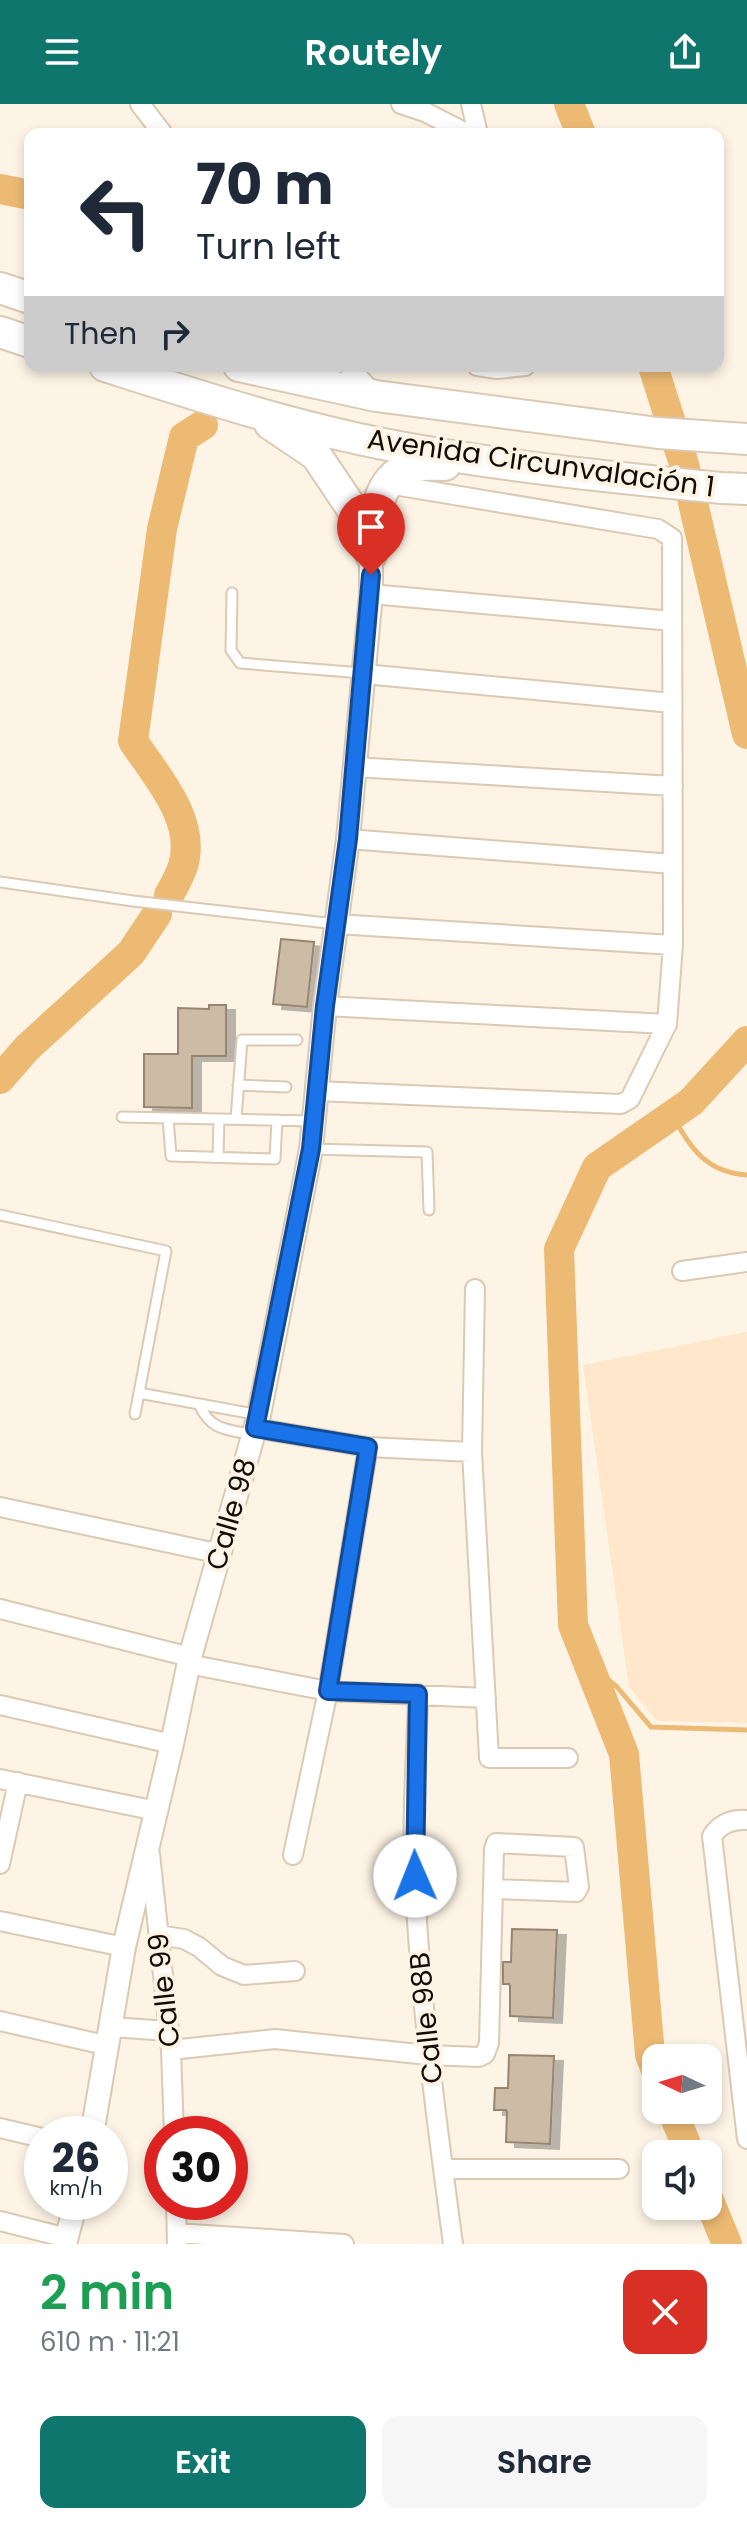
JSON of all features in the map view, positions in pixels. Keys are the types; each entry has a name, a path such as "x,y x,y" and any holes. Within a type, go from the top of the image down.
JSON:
{"main road":[{"path":"0,288 24,296"},
{"path":"0,332 24,340"},
{"name":"Avenida Circunvalación 1","path":"124,372 255,414 387,445 518,465 738,490"},
{"name":"Avenida Circunvalación 1","path":"266,372 376,396 658,433 747,439"},
{"path":"255,414 316,455 359,519 371,555"},
{"path":"705,437 747,422"},
{"path":"371,555 377,509 388,484 402,470 422,465 518,465"}],"street":[{"path":"140,104 158,128"},
{"path":"471,104 477,128"},
{"path":"410,105 456,128"},
{"path":"354,372 376,396"},
{"path":"316,1091 621,1104 630,1099 667,1024 673,945 672,538 658,529 388,484"},
{"name":"Calle 98","path":"96,2116 124,1947 189,1661 256,1426 311,1149 325,1006 348,839 371,594 371,555"},
{"path":"371,594 672,621"},
{"path":"364,674 672,703"},
{"path":"354,767 673,786"},
{"path":"348,839 673,864"},
{"path":"336,924 673,945"},
{"path":"325,1006 667,1024"},
{"path":"682,1271 747,1262"},
{"path":"475,1289 472,1452 489,1758 568,1758"},
{"path":"256,1426 368,1447 472,1452"},
{"path":"293,1855 328,1691 368,1447"},
{"path":"0,1507 221,1554"},
{"path":"0,1609 189,1661 328,1691 486,1698"},
{"name":"Calle 98B","path":"418,1694 414,1856 428,2055 453,2244"},
{"path":"0,1705 172,1744"},
{"path":"0,1864 9,1780 157,1811"},
{"path":"747,1820 738,1819 719,1826 712,1836 747,2139"},
{"path":"0,2021 111,2037 170,2041 275,2039 428,2055 479,2057 485,2054 489,2043 494,1889 496,1843 574,1847 579,1887 576,1892 494,1889"},
{"name":"Calle 99","path":"149,1847 170,2041 173,2116"},
{"path":"0,1921 124,1947"},
{"path":"158,1935 184,1939 222,1966 244,1975 295,1971"},
{"path":"0,2128 24,2134"},
{"path":"443,2169 619,2169"},
{"path":"0,2221 66,2241 71,2220"},
{"path":"177,2238 344,2244"}],"lane":[{"path":"232,593 231,650 240,663 364,674"},
{"path":"0,882 336,924"},
{"path":"236,1119 242,1040 297,1040"},
{"path":"238,1085 286,1087"},
{"path":"122,1117 313,1121"},
{"path":"168,1118 170,1155 275,1159 277,1120"},
{"path":"218,1157 219,1119"},
{"path":"311,1149 427,1152 429,1210"},
{"path":"0,1215 166,1251 135,1414"},
{"path":"139,1393 200,1406 213,1404 256,1426"},
{"path":"200,1406 206,1420 213,1425 256,1426"}],"shaded area":[{"path":"747,1332 747,1723 657,1721 629,1687 583,1365"}],"building":[{"path":"281,939 314,942 307,1007 273,1004"},
{"path":"209,1005 226,1005 226,1056 192,1056 192,1108 144,1107 144,1054 178,1054 178,1008 209,1009"},
{"path":"512,1929 557,1930 553,2018 510,2016 510,1986 503,1984 503,1962 511,1962"},
{"path":"509,2055 554,2056 550,2144 506,2142 507,2112 494,2110 495,2088 508,2088"}],"waterway":[{"path":"569,104 579,128"},
{"path":"0,189 24,194"},
{"path":"655,372 684,464 747,734"},
{"path":"169,895 183,866 186,849 184,832 172,799 133,741 162,529 184,437 203,425"},
{"path":"0,1079 27,1048 131,953 157,914"},
{"path":"649,2044 624,1754 573,1625 559,1249 597,1167 691,1102 747,1041"},
{"path":"672,1115 701,1156 720,1169 747,1175"},
{"path":"587,1662 617,1687 651,1727 747,1730"},
{"path":"678,2124 684,2140"},
{"path":"717,2220 727,2244"}],"route":[{"path":"371,575 348,839 325,1006 311,1149 255,1428 368,1447 328,1691 418,1694 415,1876"}]}
